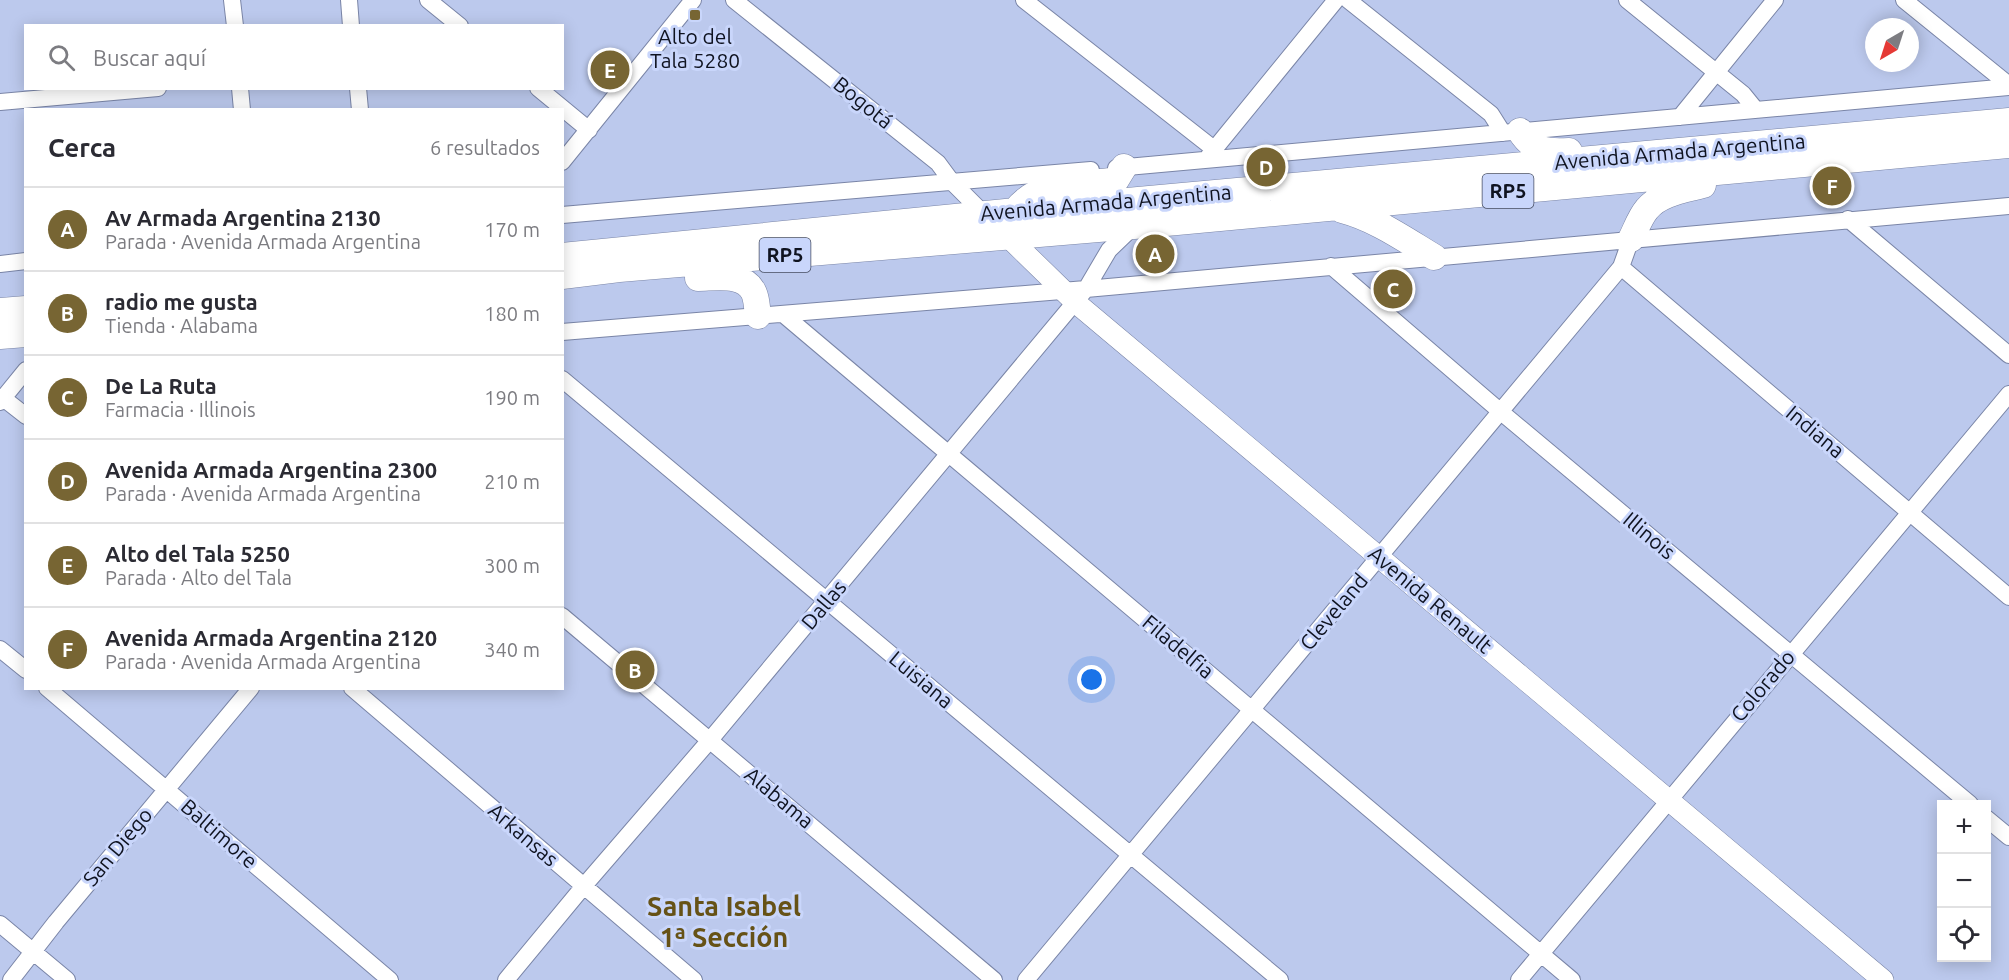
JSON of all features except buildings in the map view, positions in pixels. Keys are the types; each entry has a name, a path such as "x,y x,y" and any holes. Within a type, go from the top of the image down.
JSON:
{"main road":[{"name":"Avenida Armada Argentina","path":"564,256 1016,211 2009,121"},
{"path":"1512,132 1540,149 1553,152 1642,146 1692,151"},
{"name":"Avenida Armada Argentina","path":"564,276 619,269 1134,226 2007,146"},
{"path":"1016,211 1032,195 1049,187 1116,180 1124,167"},
{"path":"1631,239 1647,209 1656,201 1667,195 1714,182 1740,170"},
{"path":"1330,207 1360,214 1377,222 1434,257"},
{"path":"619,269 641,279 732,278 741,280 748,284 754,293 758,316"},
{"path":"0,311 24,309"},
{"path":"0,336 24,334"}],"street":[{"path":"232,0 235,24"},
{"path":"349,0 351,24"},
{"path":"428,0 458,24"},
{"path":"564,160 693,0"},
{"name":"Bogotá","path":"734,0 938,164 952,182 984,214"},
{"path":"1024,0 1210,155 1336,0"},
{"path":"1348,0 1512,132"},
{"path":"1627,0 1743,94 1756,110"},
{"path":"1680,117 1775,0"},
{"path":"1904,0 2009,86"},
{"name":"Avenida Armada Argentina","path":"564,215 1124,167 1210,155 1512,132 2009,86"},
{"path":"0,102 135,90"},
{"path":"240,90 242,108"},
{"path":"358,90 360,108"},
{"path":"540,90 562,108"},
{"path":"564,109 589,130"},
{"path":"564,332 1075,294 1330,266 2009,206"},
{"name":"Avenida Renault","path":"984,214 1379,558 1883,980"},
{"path":"1848,219 2009,355"},
{"name":"Dallas","path":"506,980 827,601 948,454 1118,239 1134,226"},
{"name":"Cleveland","path":"1026,980 1621,267 1631,239"},
{"path":"0,264 24,261"},
{"name":"Illinois","path":"1330,266 1965,800"},
{"name":"Indiana","path":"1621,267 2009,597"},
{"name":"Filadelfia","path":"783,314 1572,980"},
{"path":"0,377 24,373"},
{"path":"24,373 2,400 24,415"},
{"name":"Luisiana","path":"564,381 1280,980"},
{"name":"Colorado","path":"1519,980 2009,394"},
{"name":"Alabama","path":"564,618 994,980"},
{"path":"0,649 24,668"},
{"name":"Baltimore","path":"50,690 390,980"},
{"name":"San Diego","path":"11,980 249,690"},
{"name":"Arkansas","path":"354,690 694,980"},
{"path":"1991,822 2009,837"},
{"path":"0,924 67,980"}],"place":[{"name":"Alto del Tala 5280","path":"695,15"},
{"name":"Alto del Tala 5250","path":"610,70"},
{"name":"Avenida Armada Argentina 2300","path":"1266,167"},
{"name":"Avenida Armada Argentina 2120","path":"1832,186"},
{"name":"Av Armada Argentina 2130","path":"1155,254"},
{"name":"De La Ruta","path":"1393,289"},
{"name":"radio me gusta","path":"635,670"}],"district":[{"name":"Santa Isabel 1ª Sección","path":"724,922"}]}
